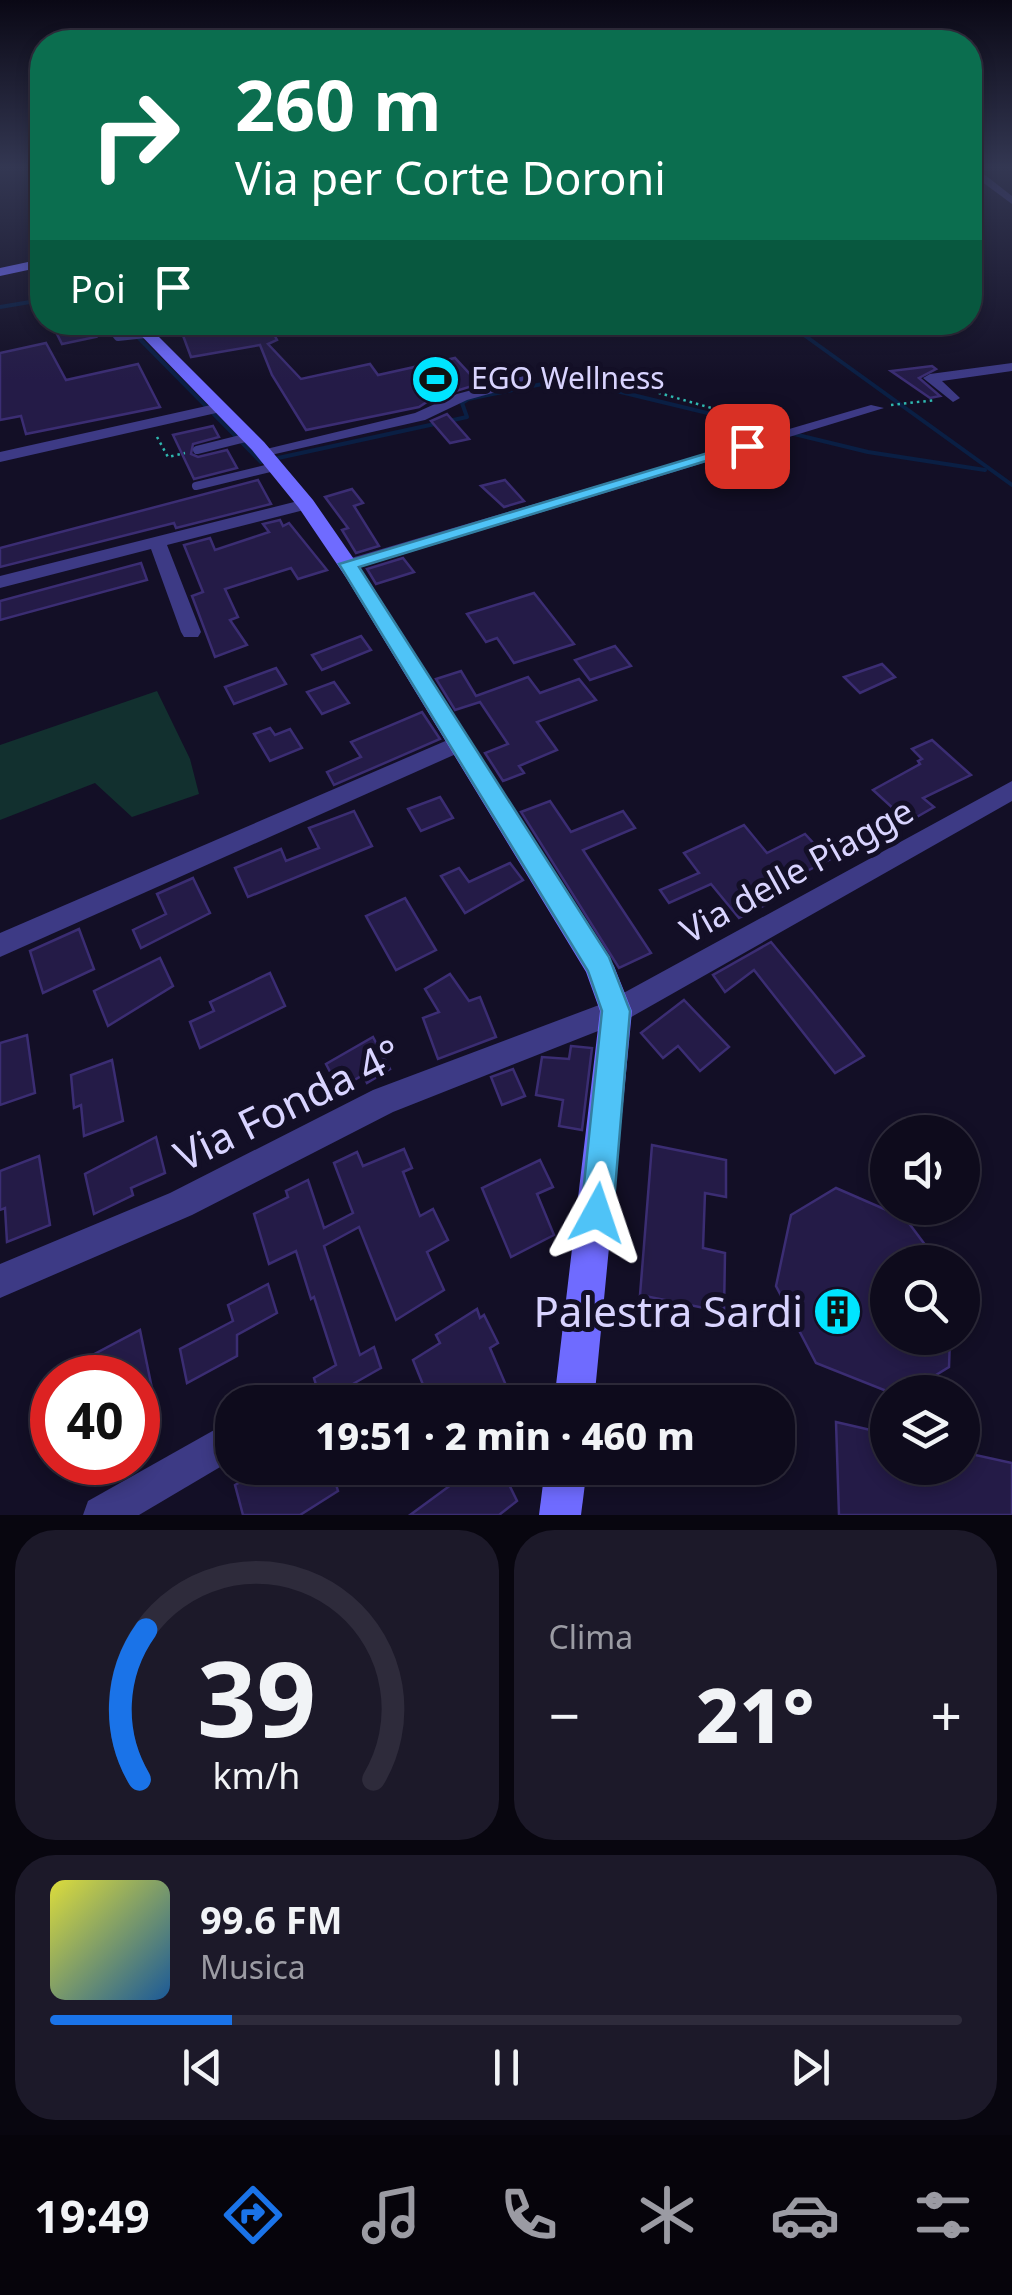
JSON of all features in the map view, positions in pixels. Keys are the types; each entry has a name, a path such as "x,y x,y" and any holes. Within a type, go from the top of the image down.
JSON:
{"street":[{"path":"0,272 30,266"},
{"path":"143,335 306,504 348,564 599,966 616,1011 576,1385"},
{"path":"954,398 930,378 1012,367"},
{"path":"252,447 420,417 462,398 528,379"},
{"path":"348,564 883,407"},
{"path":"0,457 215,410"},
{"path":"0,582 306,504"},
{"path":"157,542 191,632"},
{"path":"0,945 457,744"},
{"name":"Via delle Piagge","path":"616,1011 1012,790"},
{"name":"Via Fonda 4°","path":"0,1280 181,1204 384,1102 616,1011"},
{"path":"102,1515 215,1449"},
{"path":"560,1515 564,1485"}],"lane":[{"path":"197,450 252,447"},
{"path":"196,486 252,447"}],"path":[{"path":"528,379 546,376 598,381 689,400 788,434"},
{"path":"883,407 954,398"},
{"path":"151,424 168,457 197,450"}],"green space":[{"path":"157,691 190,759 199,794 132,817 95,783 0,820 0,745"}],"building":[{"path":"58,335 96,337 62,344"},
{"path":"183,335 274,335 277,340 268,344 301,379 370,364 378,375 455,358 479,384 433,398 419,407 306,430 272,375 260,345 191,357"},
{"path":"46,343 66,380 138,364 160,407 26,434 21,416 0,420 0,353"},
{"path":"932,366 936,369 919,378 940,396 930,398 891,371"},
{"path":"447,414 469,439 450,443 431,421"},
{"path":"213,426 219,437 193,444 191,454 198,457 227,450 237,468 194,479 173,435"},
{"path":"258,480 271,504 176,528 174,523 0,567 0,548"},
{"path":"505,480 524,501 504,507 481,486"},
{"path":"352,489 363,503 354,506 379,546 356,553 342,530 348,528 325,497"},
{"path":"280,520 283,526 289,523 327,570 298,579 291,568 225,589 238,617 230,620 247,645 215,657 192,596 203,592 184,545 210,538 215,550 269,532 263,524"},
{"path":"403,558 414,572 376,584 367,569"},
{"path":"141,563 147,580 0,620 0,601"},
{"path":"534,593 574,644 514,663 497,638 486,642 467,614"},
{"path":"361,636 371,650 322,670 312,655"},
{"path":"615,646 631,666 590,680 575,660"},
{"path":"882,664 895,677 860,693 844,677"},
{"path":"276,668 286,684 234,704 225,687"},
{"path":"461,671 476,696 528,677 540,693 579,679 596,700 537,722 557,750 519,766 524,773 503,781 485,753 508,744 480,702 455,710 436,679"},
{"path":"334,682 349,703 322,714 307,692"},
{"path":"422,712 440,739 334,785 327,772 361,757 351,742"},
{"path":"270,728 275,735 290,729 302,748 270,761 254,734"},
{"path":"932,740 971,775 923,798 934,807 908,822 873,790 920,764 922,759 912,749"},
{"path":"440,797 453,818 421,831 408,809"},
{"path":"550,801 571,832 623,811 635,828 583,850 651,953 619,968 521,812"},
{"path":"354,811 372,846 248,897 235,868 281,849 286,861 319,848 309,828"},
{"path":"744,825 767,853 805,834 829,860 765,892 773,901 739,918 711,884 669,903 660,890 699,873 684,853"},
{"path":"510,863 523,880 465,913 441,876 459,868 469,882"},
{"path":"193,878 210,913 141,948 133,930 166,914 157,894"},
{"path":"405,898 436,950 396,970 366,916"},
{"path":"79,929 94,969 43,993 30,951"},
{"path":"771,942 864,1056 835,1073 754,970 725,992 713,975"},
{"path":"160,958 173,986 108,1026 94,991"},
{"path":"270,973 285,1006 200,1048 190,1022 214,1011 210,1002"},
{"path":"450,974 469,1001 480,997 496,1037 438,1059 423,1018 439,1012 425,989"},
{"path":"684,1000 729,1047 700,1071 678,1046 663,1058 641,1033"},
{"path":"27,1035 35,1093 0,1105 0,1043"},
{"path":"373,1037 390,1069 367,1083 363,1075 339,1089 326,1064"},
{"path":"571,1046 592,1048 582,1130 559,1126 563,1100 536,1095 542,1057 569,1059"},
{"path":"112,1060 123,1121 84,1136 81,1105 74,1108 71,1075"},
{"path":"513,1069 525,1096 502,1105 491,1077"},
{"path":"156,1137 165,1173 131,1188 133,1195 94,1214 85,1174"},
{"path":"652,1145 726,1160 726,1197 705,1193 703,1248 725,1253 724,1312 640,1295"},
{"path":"404,1149 412,1168 403,1172 420,1216 433,1209 448,1240 427,1252 444,1290 396,1320 359,1227 324,1246 360,1355 374,1347 381,1368 351,1385 316,1385 314,1378 336,1365 314,1297 311,1299 296,1251 269,1264 254,1214 288,1197 286,1191 308,1180 324,1228 353,1213 334,1163 357,1152 363,1166"},
{"path":"39,1156 50,1225 7,1242 5,1208 0,1210 0,1171"},
{"path":"540,1160 553,1187 537,1194 554,1235 511,1257 482,1188"},
{"name":"Palestra Sardi","path":"836,1188 870,1203 870,1225 910,1225 925,1245 870,1245 870,1355 949,1355 949,1367 936,1375 870,1375 870,1384 816,1363 776,1286 791,1215"},
{"path":"268,1284 277,1313 237,1335 237,1356 187,1383 180,1349 233,1321 228,1305"},
{"path":"477,1309 498,1343 490,1348 506,1385 423,1385 413,1360 440,1343 436,1335"},
{"path":"140,1330 145,1355 93,1355"},
{"path":"836,1422 870,1430 870,1485 980,1485 980,1456 1012,1463 1012,1515 839,1515"},
{"path":"235,1485 336,1485 338,1491 300,1515 243,1515"},
{"path":"451,1485 509,1485 517,1501 499,1515 410,1515"}],"waterway":[{"path":"0,307 30,302"},
{"path":"136,335 261,462"},
{"path":"804,335 1012,485"},
{"path":"278,458 467,417 462,403 468,399 567,379 868,452 985,470"}],"place":[{"name":"EGO Wellness","path":"436,379"},
{"name":"Palestra Sardi","path":"838,1312"}],"route":[{"path":"597,1213 616,1011 599,966 348,564 747,446"}]}
